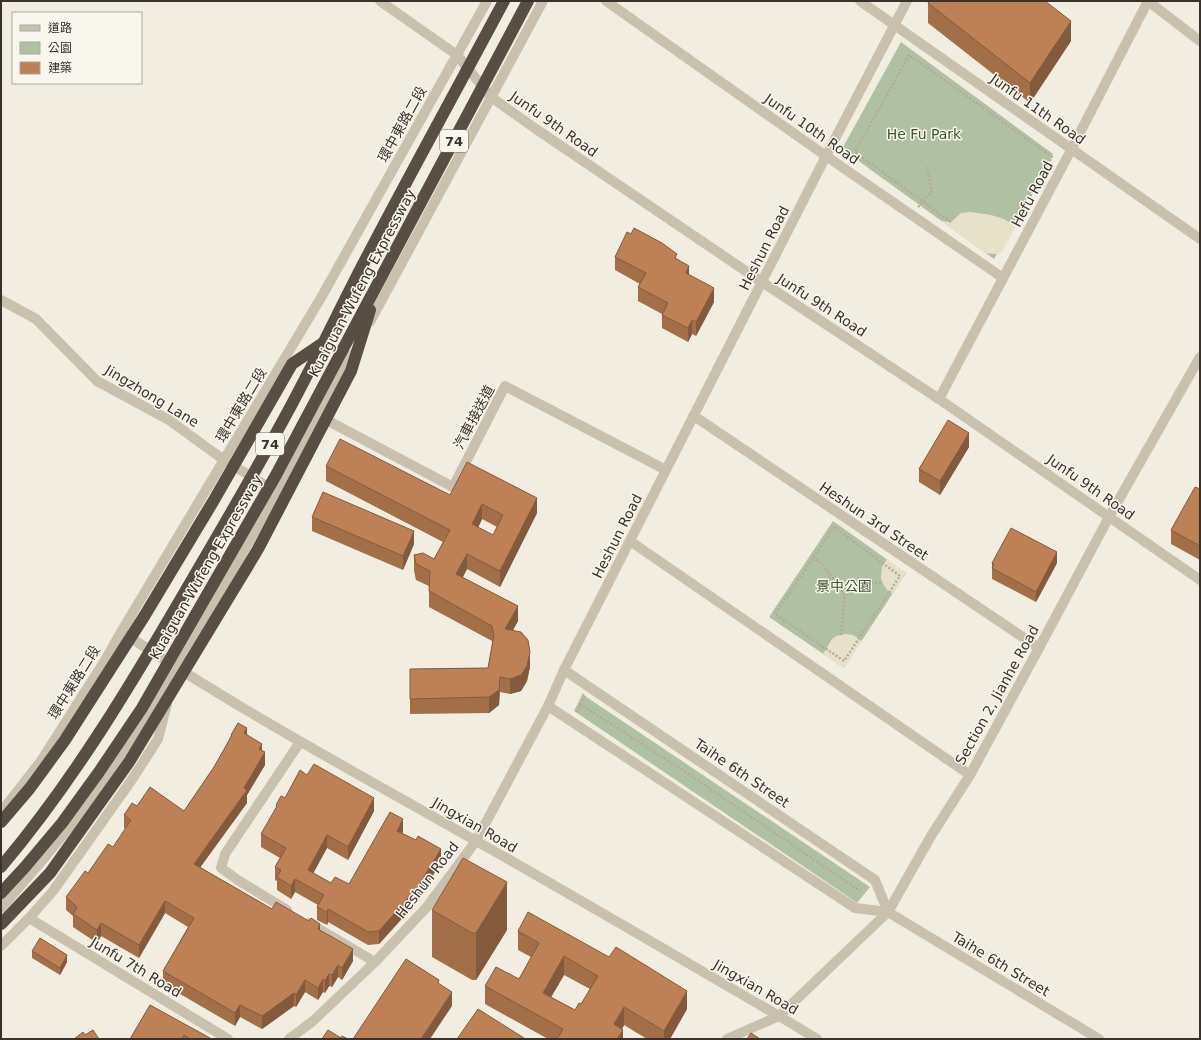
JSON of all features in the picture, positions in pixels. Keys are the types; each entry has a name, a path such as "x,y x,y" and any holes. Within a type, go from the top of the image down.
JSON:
{"highway":[{"name":"Kuaiguan-Wufeng Expressway","path":"1,867 48,808 116,707 234,508 324,343 359,273 504,1"},
{"name":"Kuaiguan-Wufeng Expressway","path":"1,893 62,823 99,772 142,708 276,475 528,1"},
{"path":"1,924 50,873 129,762 258,549 351,371 380,281"},
{"path":"1,822 30,788 65,740 141,622 214,500 292,364 324,343"}],"street":[{"name":"Junfu 9th Road","path":"380,1 457,55 491,97 762,282 939,399 1200,580"},
{"name":"環中東路二段","path":"1,812 41,761 104,662 322,296 487,1"},
{"path":"1,908 84,809 177,669 319,416 543,1"},
{"name":"Junfu 10th Road","path":"606,1 826,156 1004,278"},
{"name":"Junfu 11th Road","path":"860,1 1200,239"},
{"name":"Heshun Road","path":"289,1039 313,1021 375,962 426,908 476,841 548,706 564,670 826,156 907,1"},
{"path":"1148,1 1200,41"},
{"name":"Hefu Road","path":"939,399 1004,278 1148,1"},
{"name":"Jingzhong Lane","path":"1,300 36,319 97,381 170,420 224,460 277,492"},
{"name":"Section 2, Jianhe Road","path":"727,1039 779,1016 888,912 931,836 970,775 1109,517 1200,357"},
{"name":"汽車接送道","path":"319,416 453,487 505,386 666,470"},
{"name":"Heshun 3rd Street","path":"694,416 1039,648"},
{"path":"630,541 970,775"},
{"name":"Jingxian Road","path":"121,632 177,669 300,742 476,841 817,1039"},
{"path":"1,946 53,891 131,781 158,739 177,669"},
{"name":"Taihe 6th Street","path":"564,670 875,880 888,912"},
{"name":"Taihe 6th Street","path":"548,706 855,908 888,912 1098,1039"},
{"path":"300,742 225,854 221,868 238,880 375,962"},
{"name":"Junfu 7th Road","path":"29,918 228,1039"}],"path":[{"path":"951,222 855,152 909,55 1052,157 1014,225"},
{"path":"911,215 932,192 927,167"},
{"path":"834,527 900,576 844,661 775,614 813,557 834,527"},
{"path":"813,557 823,565 845,596 841,635"},
{"path":"845,596 864,586 882,582"},
{"path":"577,712 585,696"},
{"path":"580,704 684,771 860,891"},
{"path":"857,896 863,888"}],"green space":[{"name":"He Fu Park","path":"901,42 1053,154 994,259 842,149"},
{"name":"景中公園","path":"833,521 906,573 844,668 769,617"},
{"path":"583,693 585,696 870,887 857,903 574,711"}],"shaded area":[{"path":"970,212 991,215 1004,219 1016,226 1000,253 985,253 941,221 951,222 961,213"},
{"path":"887,559 906,573 892,594 887,590 881,577 882,567"},
{"path":"845,634 853,635 862,641 844,668 823,654 832,639 836,636"}],"building":[{"path":"929,1 1045,1 1071,21 1030,83 928,3"},
{"path":"634,228 662,243 677,254 675,258 689,266 686,273 714,288 696,322 692,320 688,328 662,315 668,303 638,287 646,273 615,257 627,232 631,234"},
{"path":"948,420 969,433 940,481 919,469"},
{"path":"340,439 450,495 467,462 537,498 500,571 467,554 456,574 518,606 505,629 521,632 528,640 530,652 527,666 521,675 510,679 500,677 499,690 489,697 410,699 410,669 488,668 494,635 492,626 429,591 430,571 416,564 414,555 423,553 434,559 450,530 326,466","holes":["482,504 503,515 493,535 472,524"]},
{"path":"1195,487 1200,489 1200,546 1171,530"},
{"path":"323,492 414,531 403,556 312,517"},
{"path":"1011,528 1057,552 1036,592 992,568 994,564 992,563"},
{"path":"238,723 247,728 244,733 262,744 259,749 265,752 244,788 247,790 194,864 272,909 276,902 309,921 311,918 320,924 318,929 353,949 342,968 338,965 332,975 329,974 325,981 323,979 318,988 305,980 296,995 294,993 262,1016 240,1005 235,1013 163,971 194,918 165,901 139,945 101,923 97,930 73,914 77,907 66,897 85,871 88,873 108,844 113,847 131,820 124,815 132,803 137,806 150,787 184,811 214,767"},
{"path":"314,764 374,798 348,847 327,835 308,870 331,883 335,877 349,884 390,812 403,819 397,831 416,840 418,836 441,849 417,888 379,931 368,932 328,909 327,912 317,907 324,895 295,879 291,886 277,877 281,870 275,867 286,848 261,834 281,796 285,798 300,770 307,775"},
{"path":"463,858 507,882 476,933 472,933 432,910"},
{"path":"528,912 609,957 616,947 687,991 664,1031 624,1007 614,1024 623,1030 617,1039 557,1039 563,1029 485,986 496,967 519,979 539,943 518,931","holes":["564,956 598,976 581,1004 579,1003 575,1010 543,993"]},
{"path":"40,938 67,955 60,968 32,951"},
{"path":"406,959 439,980 438,983 452,992 421,1039 353,1039"},
{"path":"150,1005 210,1038 190,1039 184,1035 182,1039 130,1039"},
{"path":"478,1009 524,1038 457,1039"},
{"path":"93,1030 99,1039 74,1039 83,1032 85,1035"},
{"path":"328,1030 341,1038 342,1036 348,1039 322,1039"},
{"path":"751,1033 760,1039 747,1039"}]}
